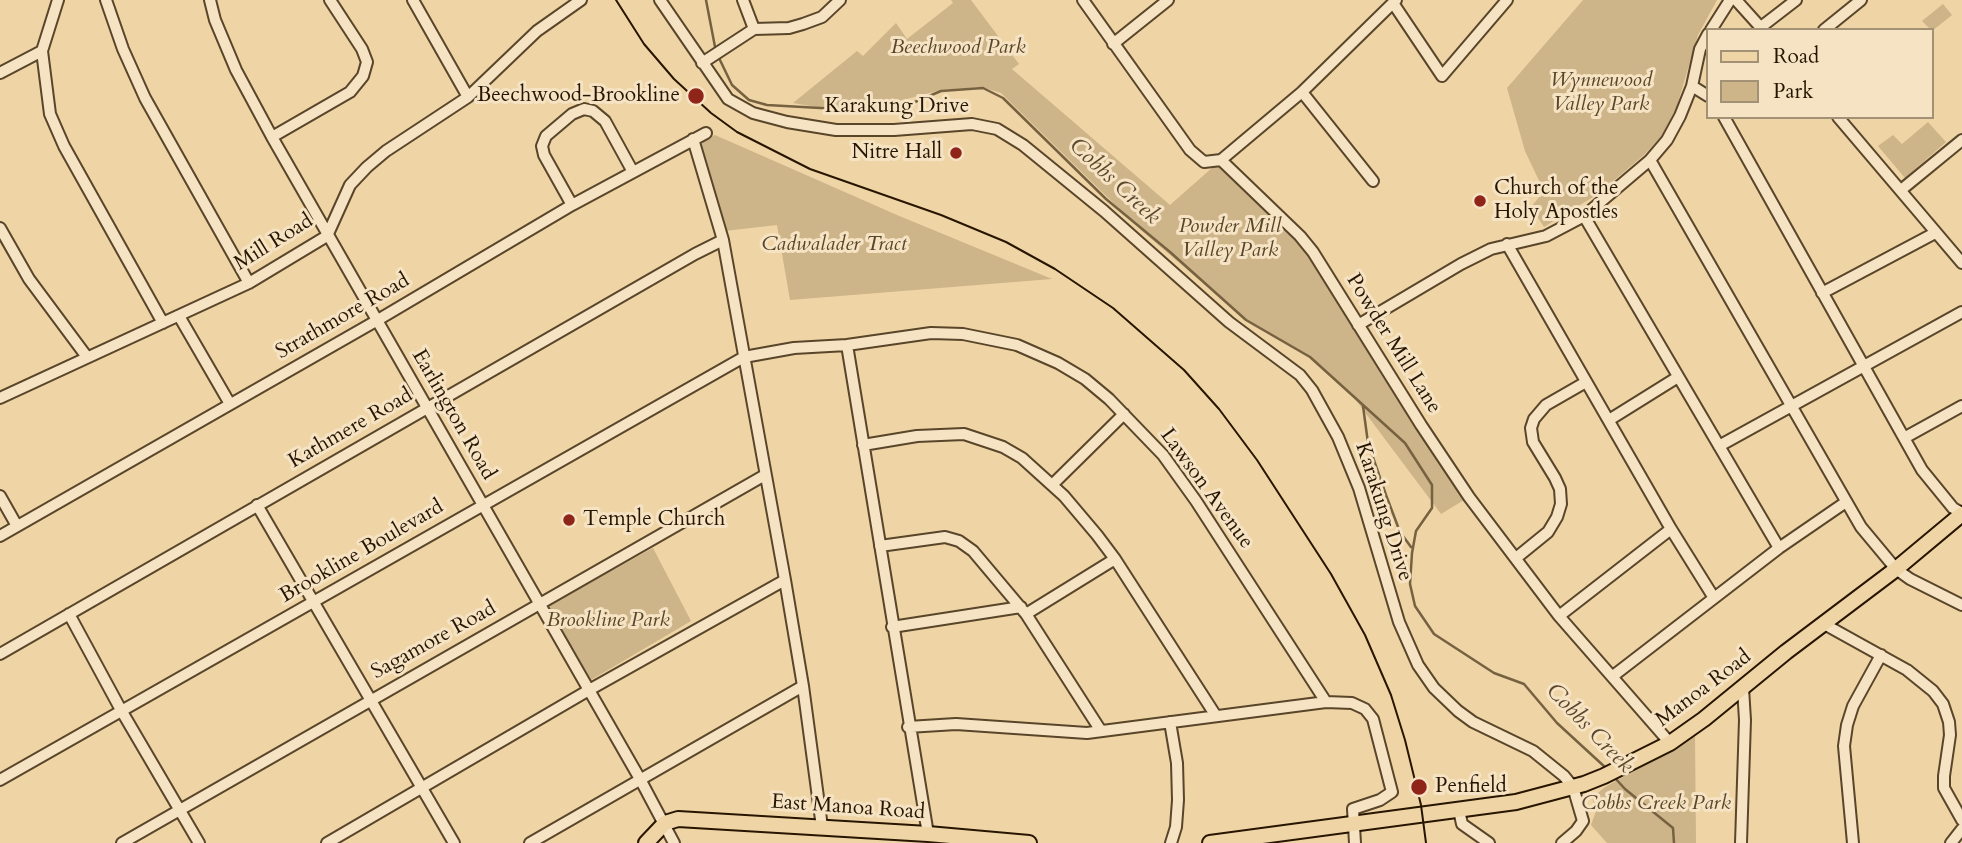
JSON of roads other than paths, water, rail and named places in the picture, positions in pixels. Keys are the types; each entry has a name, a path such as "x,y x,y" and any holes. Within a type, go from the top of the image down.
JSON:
{"main road":[{"name":"Manoa Road","path":"1354,824 1516,802 1573,787 1611,773 1670,743 1896,569 1962,513"},
{"name":"East Manoa Road","path":"665,823 678,819 822,827 911,838 928,834 1029,843"},
{"path":"646,843 665,823"},
{"path":"1210,843 1354,824"}],"street":[{"path":"58,0 42,51 50,114 163,323"},
{"path":"106,0 123,49 145,98 249,283"},
{"name":"Earlington Road","path":"209,0 236,71 272,137 640,779 674,843"},
{"path":"272,137 349,92 363,76 367,62 362,48 330,0"},
{"path":"413,0 468,97"},
{"name":"Mill Road","path":"0,398 249,283 327,236 350,185 367,167 386,151 468,97 537,31 581,0"},
{"name":"Karakung Drive","path":"660,0 705,60 728,99 753,113 836,130 894,130 972,124 997,129 1023,145 1104,211 1216,312 1282,360 1305,380 1338,437 1359,488 1399,622 1409,648 1426,678 1458,711 1473,722 1539,755 1573,787"},
{"path":"743,0 754,29"},
{"path":"705,60 754,29 789,28 803,24 822,17 840,0"},
{"path":"1083,0 1190,150 1204,162 1221,160 1302,92 1394,1 1442,76 1507,0"},
{"path":"1113,44 1168,0"},
{"path":"1712,28 1733,0 1762,28 1796,0"},
{"path":"1826,28 1861,0"},
{"path":"1358,325 1490,249 1546,236 1584,216 1650,160 1667,140 1692,86 1700,49 1706,38"},
{"path":"0,72 42,51"},
{"path":"1692,86 1706,95"},
{"path":"1302,92 1373,181"},
{"path":"572,205 544,155 542,146 546,136 572,114 584,109 593,111 605,121 633,172"},
{"path":"1725,119 1926,476 1954,508 1962,513"},
{"path":"1840,119 1962,263"},
{"name":"Strathmore Road","path":"0,536 376,321 572,205 706,132"},
{"path":"693,139 723,240 803,685 822,827"},
{"path":"1900,190 1962,140"},
{"name":"Powder Mill Lane","path":"1221,160 1300,236 1313,252 1469,496 1559,616 1670,743"},
{"path":"1650,160 1846,502 1877,548 1896,569 1910,579 1962,605"},
{"path":"1584,216 1779,548"},
{"path":"0,228 29,279 87,357"},
{"path":"1822,293 1935,233"},
{"name":"Kathmere Road","path":"0,654 723,240"},
{"path":"1507,244 1671,529 1714,598"},
{"path":"1719,446 1962,312"},
{"path":"179,316 230,404"},
{"name":"Lawson Avenue","path":"744,358 794,348 847,345 931,332 963,334 1017,345 1058,363 1085,379 1124,414 1163,455 1196,501 1326,702"},
{"path":"847,345 908,727 928,834"},
{"name":"Brookline Boulevard","path":"0,780 744,358"},
{"path":"1609,420 1678,377"},
{"path":"1516,558 1548,532 1561,504 1560,489 1533,442 1531,428 1534,419 1546,405 1586,382"},
{"path":"1904,438 1962,406"},
{"path":"1052,485 1124,414"},
{"path":"863,445 917,436 964,435 1003,447 1021,458 1077,511 1115,559 1216,716"},
{"name":"Sagamore Road","path":"122,843 369,699 765,475"},
{"path":"0,496 17,526"},
{"path":"1613,676 1779,548 1846,502"},
{"path":"257,505 454,843"},
{"path":"1559,616 1671,529"},
{"path":"880,546 945,537 959,541 986,565 1023,610 1101,731"},
{"path":"892,627 1023,610 1115,559"},
{"path":"327,843 589,690 785,580"},
{"path":"69,614 121,710 199,843"},
{"path":"1824,624 1907,670 1933,691 1943,704 1950,735 1944,788 1962,820"},
{"path":"1853,843 1843,746 1853,706 1881,655"},
{"path":"530,843 803,685"},
{"path":"1741,843 1745,720 1743,688"},
{"path":"908,727 956,724 1087,733 1326,702 1352,703 1365,709 1373,719 1392,792 1380,800 1353,809 1355,843"},
{"path":"1170,722 1177,763 1178,800 1176,827 1171,843"},
{"path":"1562,843 1581,825 1583,816 1573,787"},
{"path":"1459,810 1462,824 1489,843"},
{"path":"1951,843 1962,830"}],"waterway":[{"name":"Cobbs Creek","path":"706,0 716,52"},
{"name":"Cobbs Creek","path":"719,58 732,85 749,100 767,105 891,112 941,91 983,88 1003,98 1106,199 1246,320 1310,357 1405,443 1432,485 1432,508 1416,531 1412,553 1410,584 1415,606 1434,634 1494,673 1524,684 1557,723 1606,768"},
{"name":"Cobbs Creek","path":"1363,406 1368,443 1400,532 1411,547"},
{"name":"Cobbs Creek","path":"1615,778 1673,828 1674,843"}],"tram line":[{"path":"616,0 644,44 674,79 711,113 737,132 810,169 941,215 1006,242 1055,269 1113,308 1184,370 1219,409 1257,460 1331,574 1365,635 1391,695 1405,740 1421,805 1426,843"}],"place":[{"name":"Beechwood-Brookline","path":"696,96"},
{"name":"Nitre Hall","path":"956,153"},
{"name":"Church of the Holy Apostles","path":"1480,201"},
{"name":"Temple Church","path":"569,520"},
{"name":"Penfield","path":"1419,787"}],"park label":[{"name":"Beechwood Park","path":"958,48"},
{"name":"Wynnewood Valley Park","path":"1601,93"},
{"name":"Powder Mill Valley Park","path":"1230,239"},
{"name":"Cadwalader Tract","path":"834,245"},
{"name":"Brookline Park","path":"608,621"},
{"name":"Cobbs Creek Park","path":"1656,804"}]}
